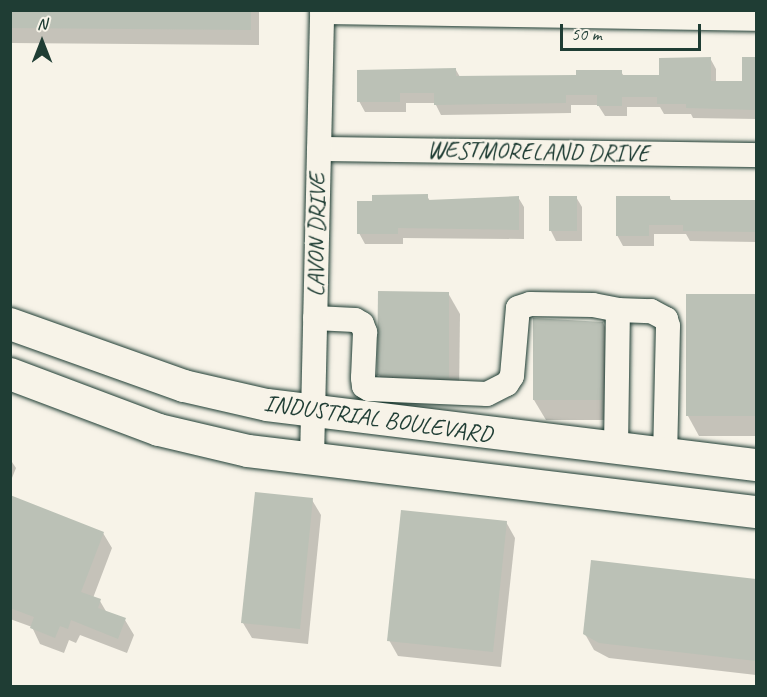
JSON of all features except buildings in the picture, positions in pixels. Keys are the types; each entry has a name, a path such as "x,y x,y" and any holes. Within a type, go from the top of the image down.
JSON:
{"main road":[{"name":"INDUSTRIAL BOULEVARD","path":"10,324 184,386 312,412 756,465"},
{"name":"INDUSTRIAL BOULEVARD","path":"10,374 159,430 248,451 756,512"}],"street":[{"path":"322,11 756,19"},
{"name":"LAVON DRIVE","path":"312,459 322,11"},
{"name":"WESTMORELAND DRIVE","path":"319,149 756,155"},
{"path":"315,318 355,320 362,324 365,332 363,378 364,386 369,389 487,394 507,384 512,376 518,308 530,304 593,304 618,310 651,311 666,319 668,326 665,454"},
{"path":"616,448 618,310"},
{"path":"485,433 487,394"}]}
